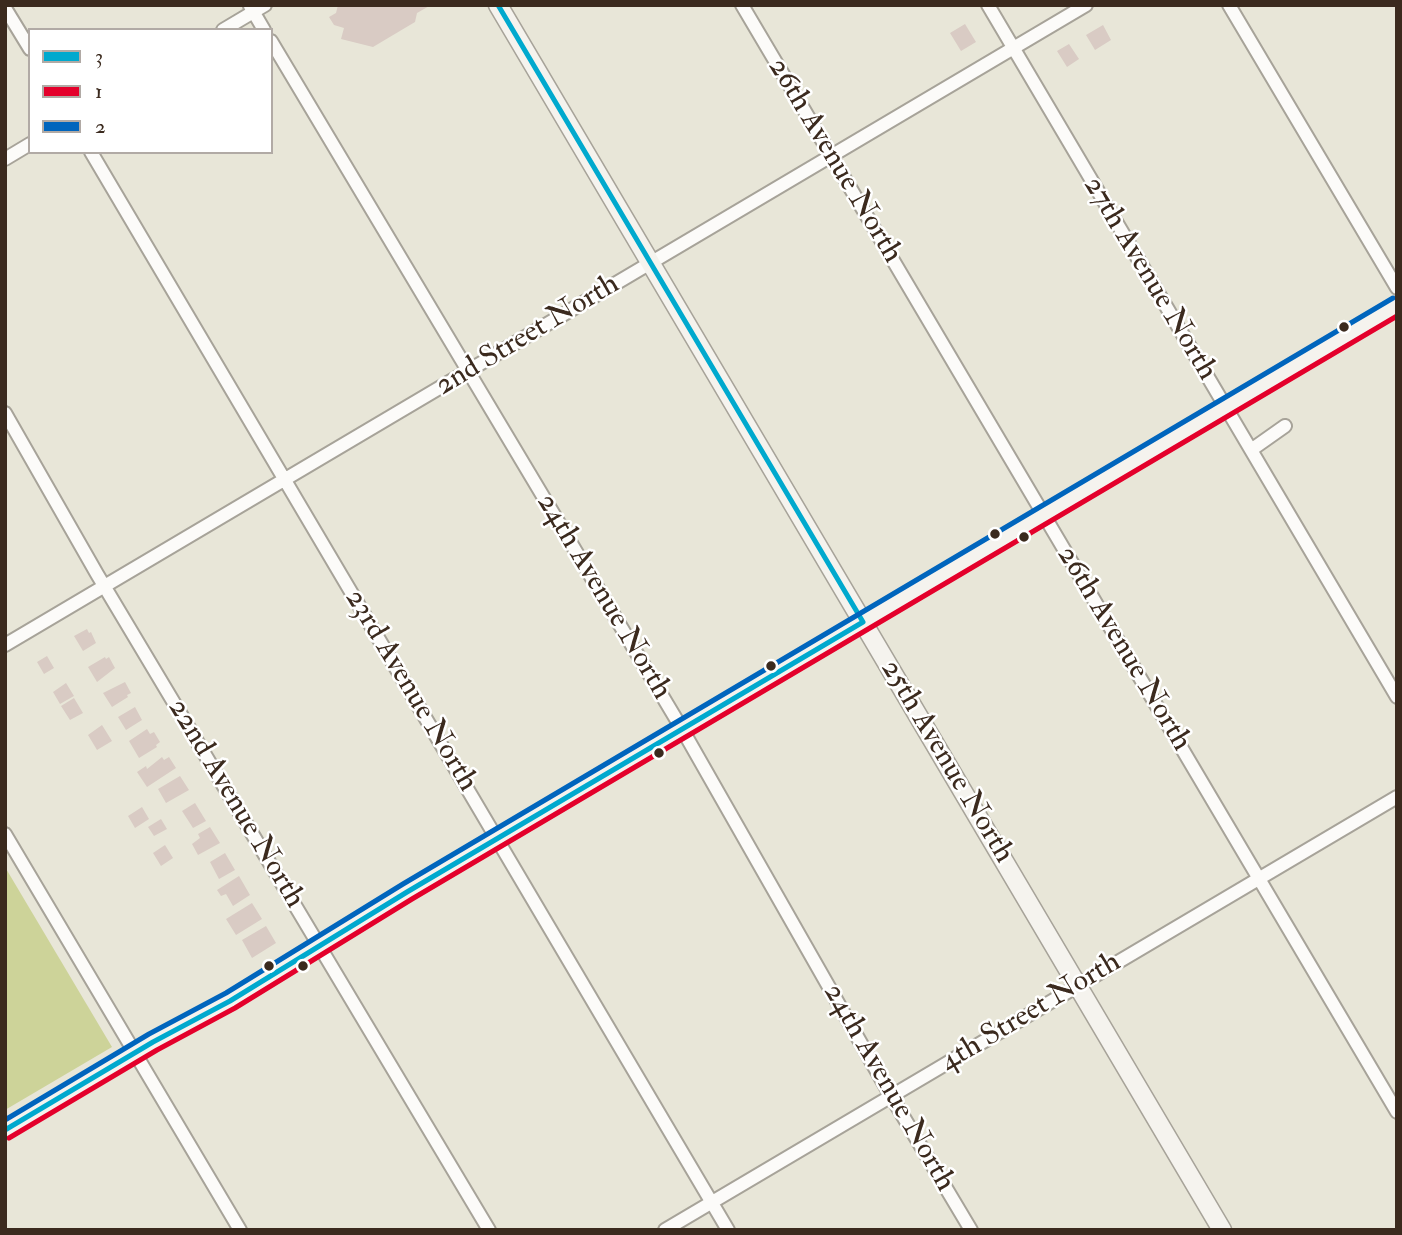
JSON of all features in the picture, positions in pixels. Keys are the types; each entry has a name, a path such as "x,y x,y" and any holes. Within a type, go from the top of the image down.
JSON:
{"main road":[{"name":"25th Avenue North","path":"498,5 1222,1230"},
{"path":"5,1130 135,1053 230,1001 497,839 1397,306"}],"street":[{"name":"26th Avenue North","path":"742,5 1397,1112"},
{"name":"27th Avenue North","path":"988,5 1397,697"},
{"name":"2nd Street North","path":"5,645 1086,5"},
{"path":"1229,5 1397,289"},
{"path":"226,28 256,7 263,28"},
{"path":"5,8 28,46"},
{"name":"24th Avenue North","path":"273,44 682,729 891,1096 971,1230"},
{"path":"5,159 28,145"},
{"name":"23rd Avenue North","path":"92,154 728,1230"},
{"name":"22nd Avenue North","path":"5,413 105,586 489,1230"},
{"path":"1251,450 1284,426"},
{"name":"4th Street North","path":"665,1230 1397,797"},
{"path":"5,834 240,1230"}],"green space":[{"path":"5,867 112,1047 5,1110"}],"building":[{"path":"338,5 431,5 417,13 415,22 373,47 341,39 344,28 334,25 329,17 336,13"},
{"path":"965,24 976,42 961,51 950,33"},
{"path":"1103,25 1111,40 1095,50 1086,35"},
{"path":"1069,44 1079,59 1067,67 1057,51"},
{"path":"87,629 96,643 83,651 74,636"},
{"path":"47,656 54,668 44,674 37,662"},
{"path":"109,657 115,668 97,682 88,667"},
{"path":"125,682 131,693 112,707 103,693"},
{"path":"66,683 74,696 60,704 53,692"},
{"path":"74,698 83,713 70,720 61,706"},
{"path":"135,707 142,720 126,730 118,717"},
{"path":"102,725 112,741 97,750 88,735"},
{"path":"147,729 150,734 154,732 160,742 157,747 139,758 129,741"},
{"path":"162,757 164,760 169,757 176,768 147,787 137,772 146,766 147,769"},
{"path":"180,776 189,790 166,803 158,789"},
{"path":"195,803 206,821 193,828 182,811"},
{"path":"142,807 149,819 135,828 128,816"},
{"path":"161,819 167,829 154,836 148,827"},
{"path":"210,827 220,843 198,855 192,844 200,838 198,834"},
{"path":"165,845 173,858 161,866 153,853"},
{"path":"225,853 235,870 219,879 210,862"},
{"path":"239,876 250,895 233,906 226,894 221,896 217,890"},
{"path":"252,903 262,919 236,935 226,919"},
{"path":"266,926 276,943 252,958 242,940"}],"transit line":[{"name":"3","path":"5,1130 153,1042 230,1001 407,892 863,622 498,5"},
{"name":"2","path":"5,1120 149,1034 226,993 403,884 1393,298"},
{"name":"1","path":"9,1138 157,1050 235,1008 412,899 1397,316"}]}
